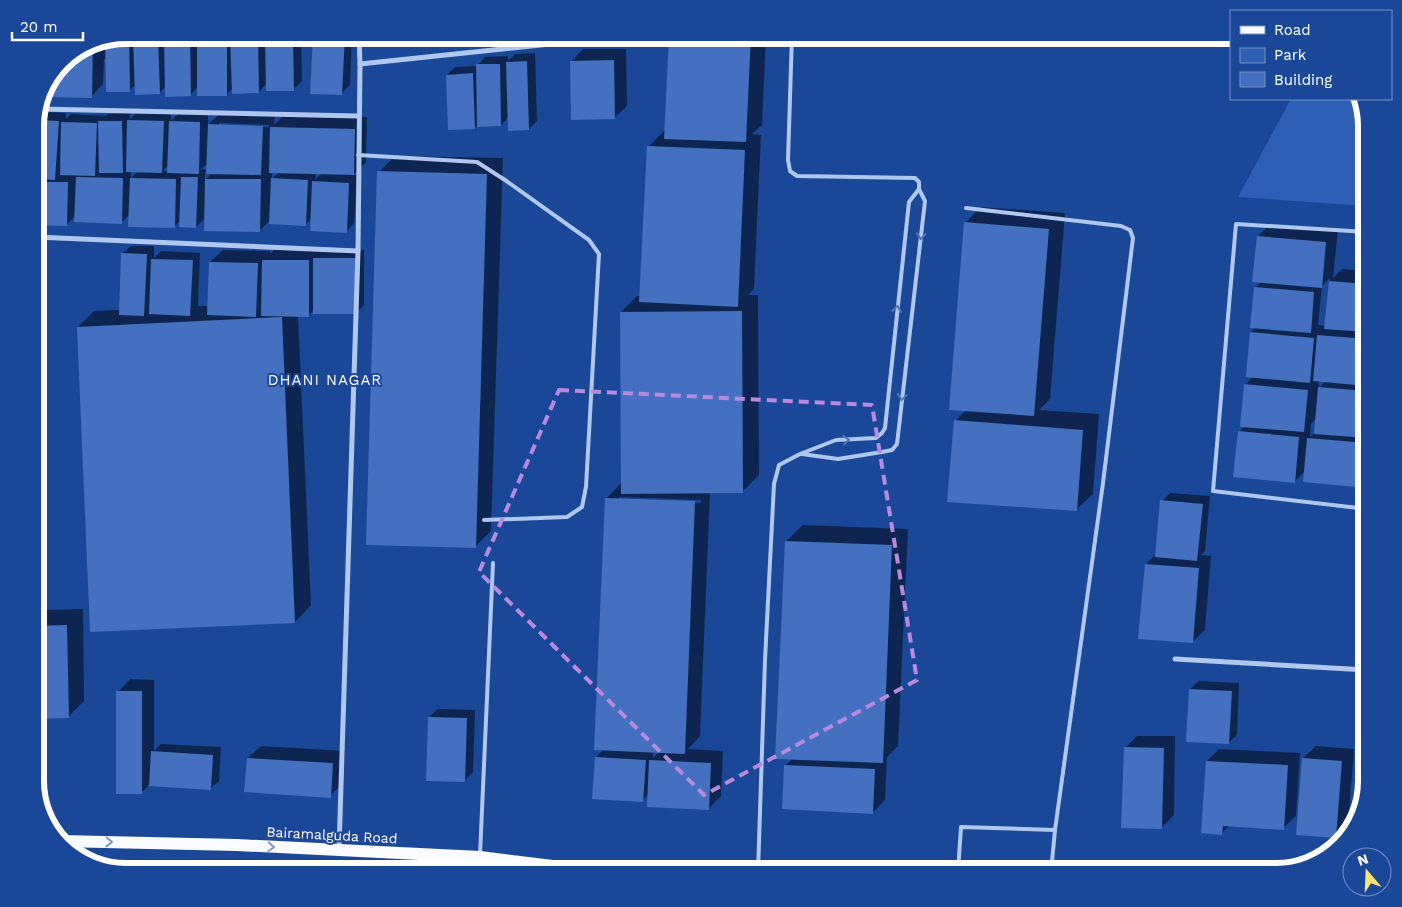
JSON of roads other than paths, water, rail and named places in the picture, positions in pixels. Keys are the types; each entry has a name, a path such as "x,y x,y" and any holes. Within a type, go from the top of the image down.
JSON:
{"main road":[{"name":"Bairamalguda Road","path":"70,841 238,845 480,857 529,863"}],"street":[{"path":"339,850 358,251 359,44"},
{"path":"360,64 550,44"},
{"path":"46,109 358,116"},
{"path":"44,237 358,251"},
{"path":"1175,659 1358,669"}],"lane":[{"path":"792,44 788,160 790,171 797,176 915,178 919,182 919,189 925,201 897,444 892,450 838,459 800,454"},
{"path":"358,154 477,162 589,240 599,254 586,487 582,507 567,517 484,520"},
{"path":"758,863 765,660 774,484 779,465 800,454 836,440 876,438 885,428 909,202 919,189"},
{"path":"966,208 1121,226 1130,230 1132,238 1104,483 1052,863"},
{"path":"1358,231 1236,224 1212,491 1358,508"},
{"path":"480,857 493,563"},
{"path":"958,863 960,826 1055,830"}],"district":[{"name":"DHANI NAGAR","path":"325,380"}]}
